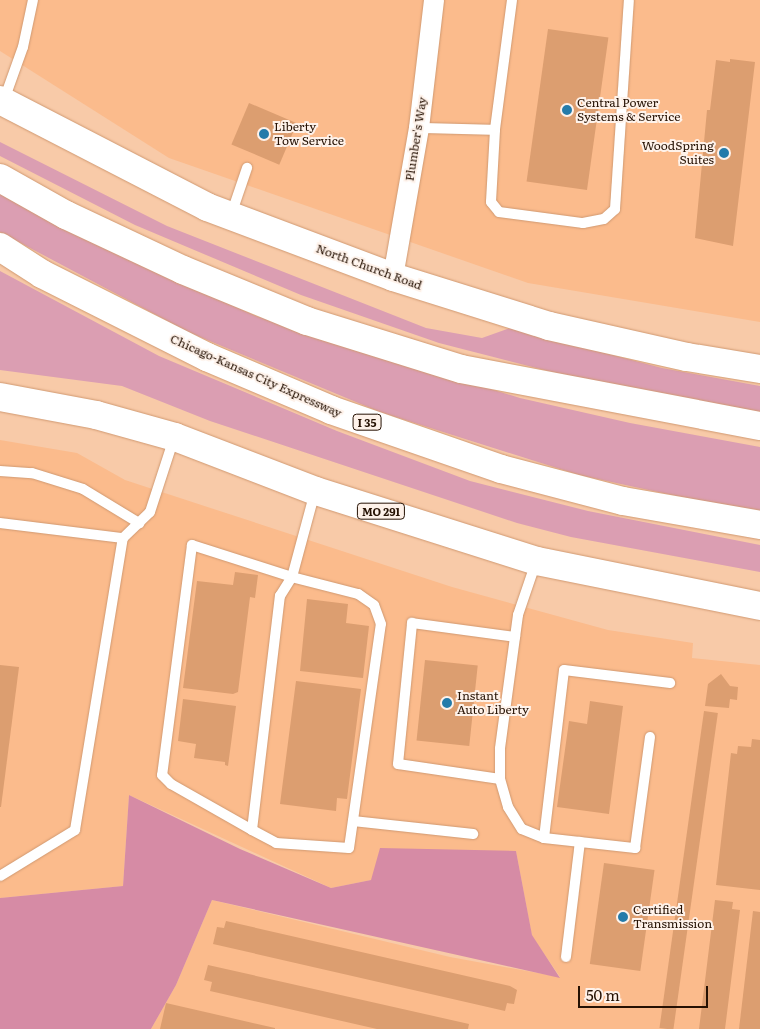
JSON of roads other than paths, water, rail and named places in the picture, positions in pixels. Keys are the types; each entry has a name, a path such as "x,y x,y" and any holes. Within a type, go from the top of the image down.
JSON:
{"main road":[{"name":"North Church Road","path":"2,101 231,216 393,277 549,326 686,357 760,369"},
{"path":"0,178 66,215 183,270 307,320 461,369 760,426"},
{"name":"Chicago-Kansas City Expressway","path":"0,247 42,274 207,357 331,410 511,472 623,501 760,525"},
{"name":"MO 291","path":"2,399 96,415 175,437 316,490 536,561 760,606"}],"street":[{"name":"Plumber's Way","path":"393,277 419,128 434,0"}],"lane":[{"path":"2,101 24,47 32,0"},
{"path":"512,0 495,130 491,202 499,212 583,224 604,219 615,208 618,187 628,0"},
{"path":"419,128 495,130"},
{"path":"231,216 247,168"},
{"path":"0,876 75,830 124,538 150,512 175,437"},
{"path":"0,471 32,473 83,490 139,523"},
{"path":"252,830 280,596 292,577 316,490"},
{"path":"0,523 124,538"},
{"path":"192,545 292,577 358,594 374,605 381,624 349,848 276,843 172,784 162,776 192,545"},
{"path":"536,561 518,615 500,749 500,779 508,807 522,829 544,838 635,848 650,737"},
{"path":"500,779 398,764 412,623 515,637"},
{"path":"544,838 564,670 670,683"},
{"path":"353,821 473,834"},
{"path":"566,956 580,842"}],"place":[{"name":"Central Power Systems & Service","path":"567,110"},
{"name":"Liberty Tow Service","path":"264,134"},
{"name":"WoodSpring Suites","path":"724,153"},
{"name":"Instant Auto Liberty","path":"447,703"},
{"name":"Certified Transmission","path":"623,917"}]}
